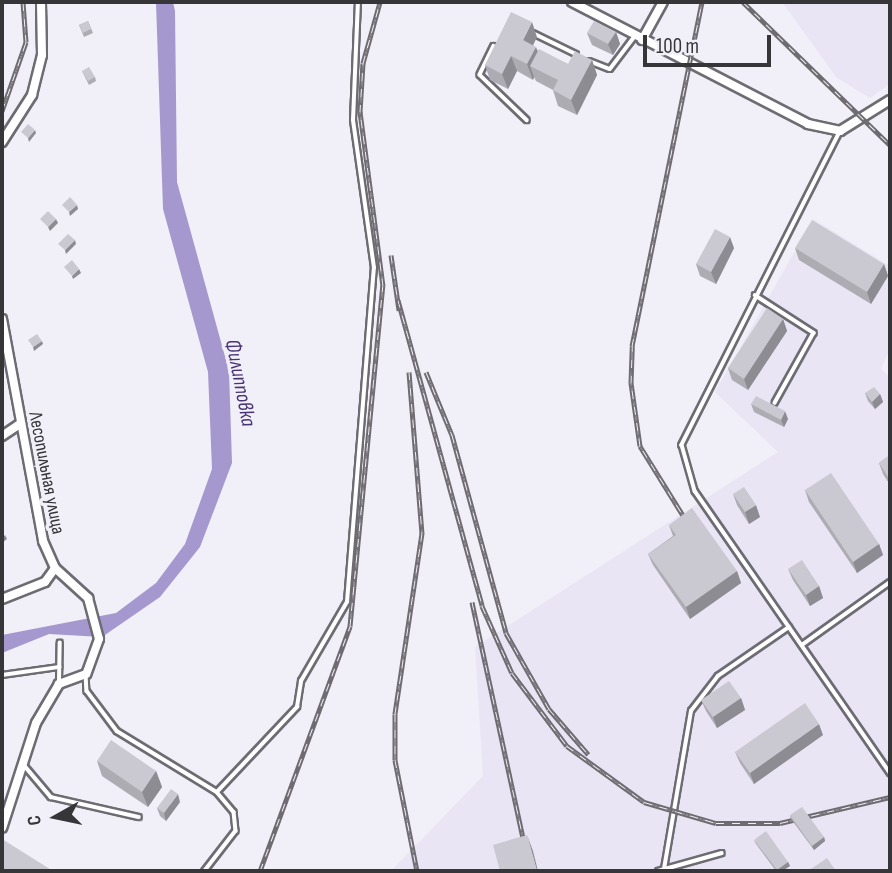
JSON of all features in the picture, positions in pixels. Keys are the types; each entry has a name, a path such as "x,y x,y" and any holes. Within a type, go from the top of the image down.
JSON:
{"street":[{"path":"2,142 32,95 42,55 41,2"},
{"path":"572,2 808,124 840,131 890,100"},
{"path":"639,38 663,2"},
{"name":"Лесопильная улица","path":"2,319 4,352 21,423 43,541 55,568 88,598 95,615 99,639 86,674"},
{"path":"2,436 21,423"},
{"path":"2,599 46,582 55,568"},
{"path":"2,828 23,763 59,684 86,674"}],"lane":[{"path":"217,792 297,707 301,681 347,603 374,268 353,120 358,2"},
{"path":"522,27 610,69 639,38"},
{"path":"501,37 480,75 527,120"},
{"path":"840,131 699,401 681,445 684,469 890,773"},
{"path":"755,295 814,332 775,403"},
{"path":"802,645 890,583"},
{"path":"664,869 691,711 718,676 789,627"},
{"path":"59,684 60,643"},
{"path":"2,675 59,667"},
{"path":"86,674 87,691 117,731 217,792 238,821 228,845 205,871"},
{"path":"23,763 51,797 139,817"},
{"path":"658,871 722,853"}],"shaded area":[{"path":"156,2 173,2 175,11 177,182 229,371 232,463 200,547 160,597 102,637 49,634 2,653 2,635 116,613 156,583 185,544 212,469 208,372 163,209"},
{"path":"782,2 890,2 890,84 870,98 837,78"},
{"path":"813,219 890,266 890,349 881,369 890,378 890,871 391,871 483,776 475,647 778,452 715,392"}],"building":[{"path":"511,12 532,22 523,40 536,47 527,64 511,56 502,74 485,65"},
{"path":"88,21 91,29 83,33 79,25"},
{"path":"594,21 616,32 608,44 587,33"},
{"path":"539,49 568,64 575,51 592,60 571,100 553,90 558,80 530,66"},
{"path":"89,67 95,77 88,81 82,71"},
{"path":"28,124 35,130 28,138 21,132"},
{"path":"70,197 77,205 69,212 62,205"},
{"path":"48,211 56,219 48,227 40,219"},
{"path":"812,220 884,264 867,292 795,248"},
{"path":"715,229 730,237 711,272 696,264"},
{"path":"68,234 75,240 65,250 58,244"},
{"path":"72,260 79,269 72,276 64,267"},
{"path":"767,308 783,319 744,379 728,368"},
{"path":"37,334 42,341 33,347 28,340"},
{"path":"874,387 880,394 872,402 865,393"},
{"path":"756,396 785,411 781,420 751,404"},
{"path":"890,455 890,480 879,463"},
{"path":"831,473 879,544 853,562 805,490"},
{"path":"744,487 756,505 745,512 733,494"},
{"path":"692,508 737,571 686,607 648,554 676,535 669,525"},
{"path":"802,560 819,586 806,595 788,569"},
{"path":"729,681 741,698 713,717 701,700"},
{"path":"805,703 819,724 750,773 735,752"},
{"path":"111,740 156,771 142,792 97,761"},
{"path":"171,789 178,794 164,813 157,808"},
{"path":"802,807 824,837 812,846 790,815"},
{"path":"766,831 788,862 777,870 754,840"},
{"path":"527,835 537,871 500,871 493,845"},
{"path":"2,839 53,871 2,871"},
{"path":"827,858 836,871 808,871"}],"railway":[{"path":"2,111 26,42 23,2"},
{"path":"260,871 350,626 383,286 360,112 363,63 380,2"},
{"path":"689,525 640,446 631,383 632,346 702,2"},
{"path":"743,2 890,145"},
{"path":"391,255 399,310"},
{"path":"398,300 482,606 512,673 567,746 644,802 716,823 780,823 890,797"},
{"path":"409,372 422,533 395,714 395,760 417,871"},
{"path":"426,372 452,435 506,633 549,709 588,754"},
{"path":"472,602 526,852"}],"water label":[{"name":"Филипповка","path":"240,383"}]}
